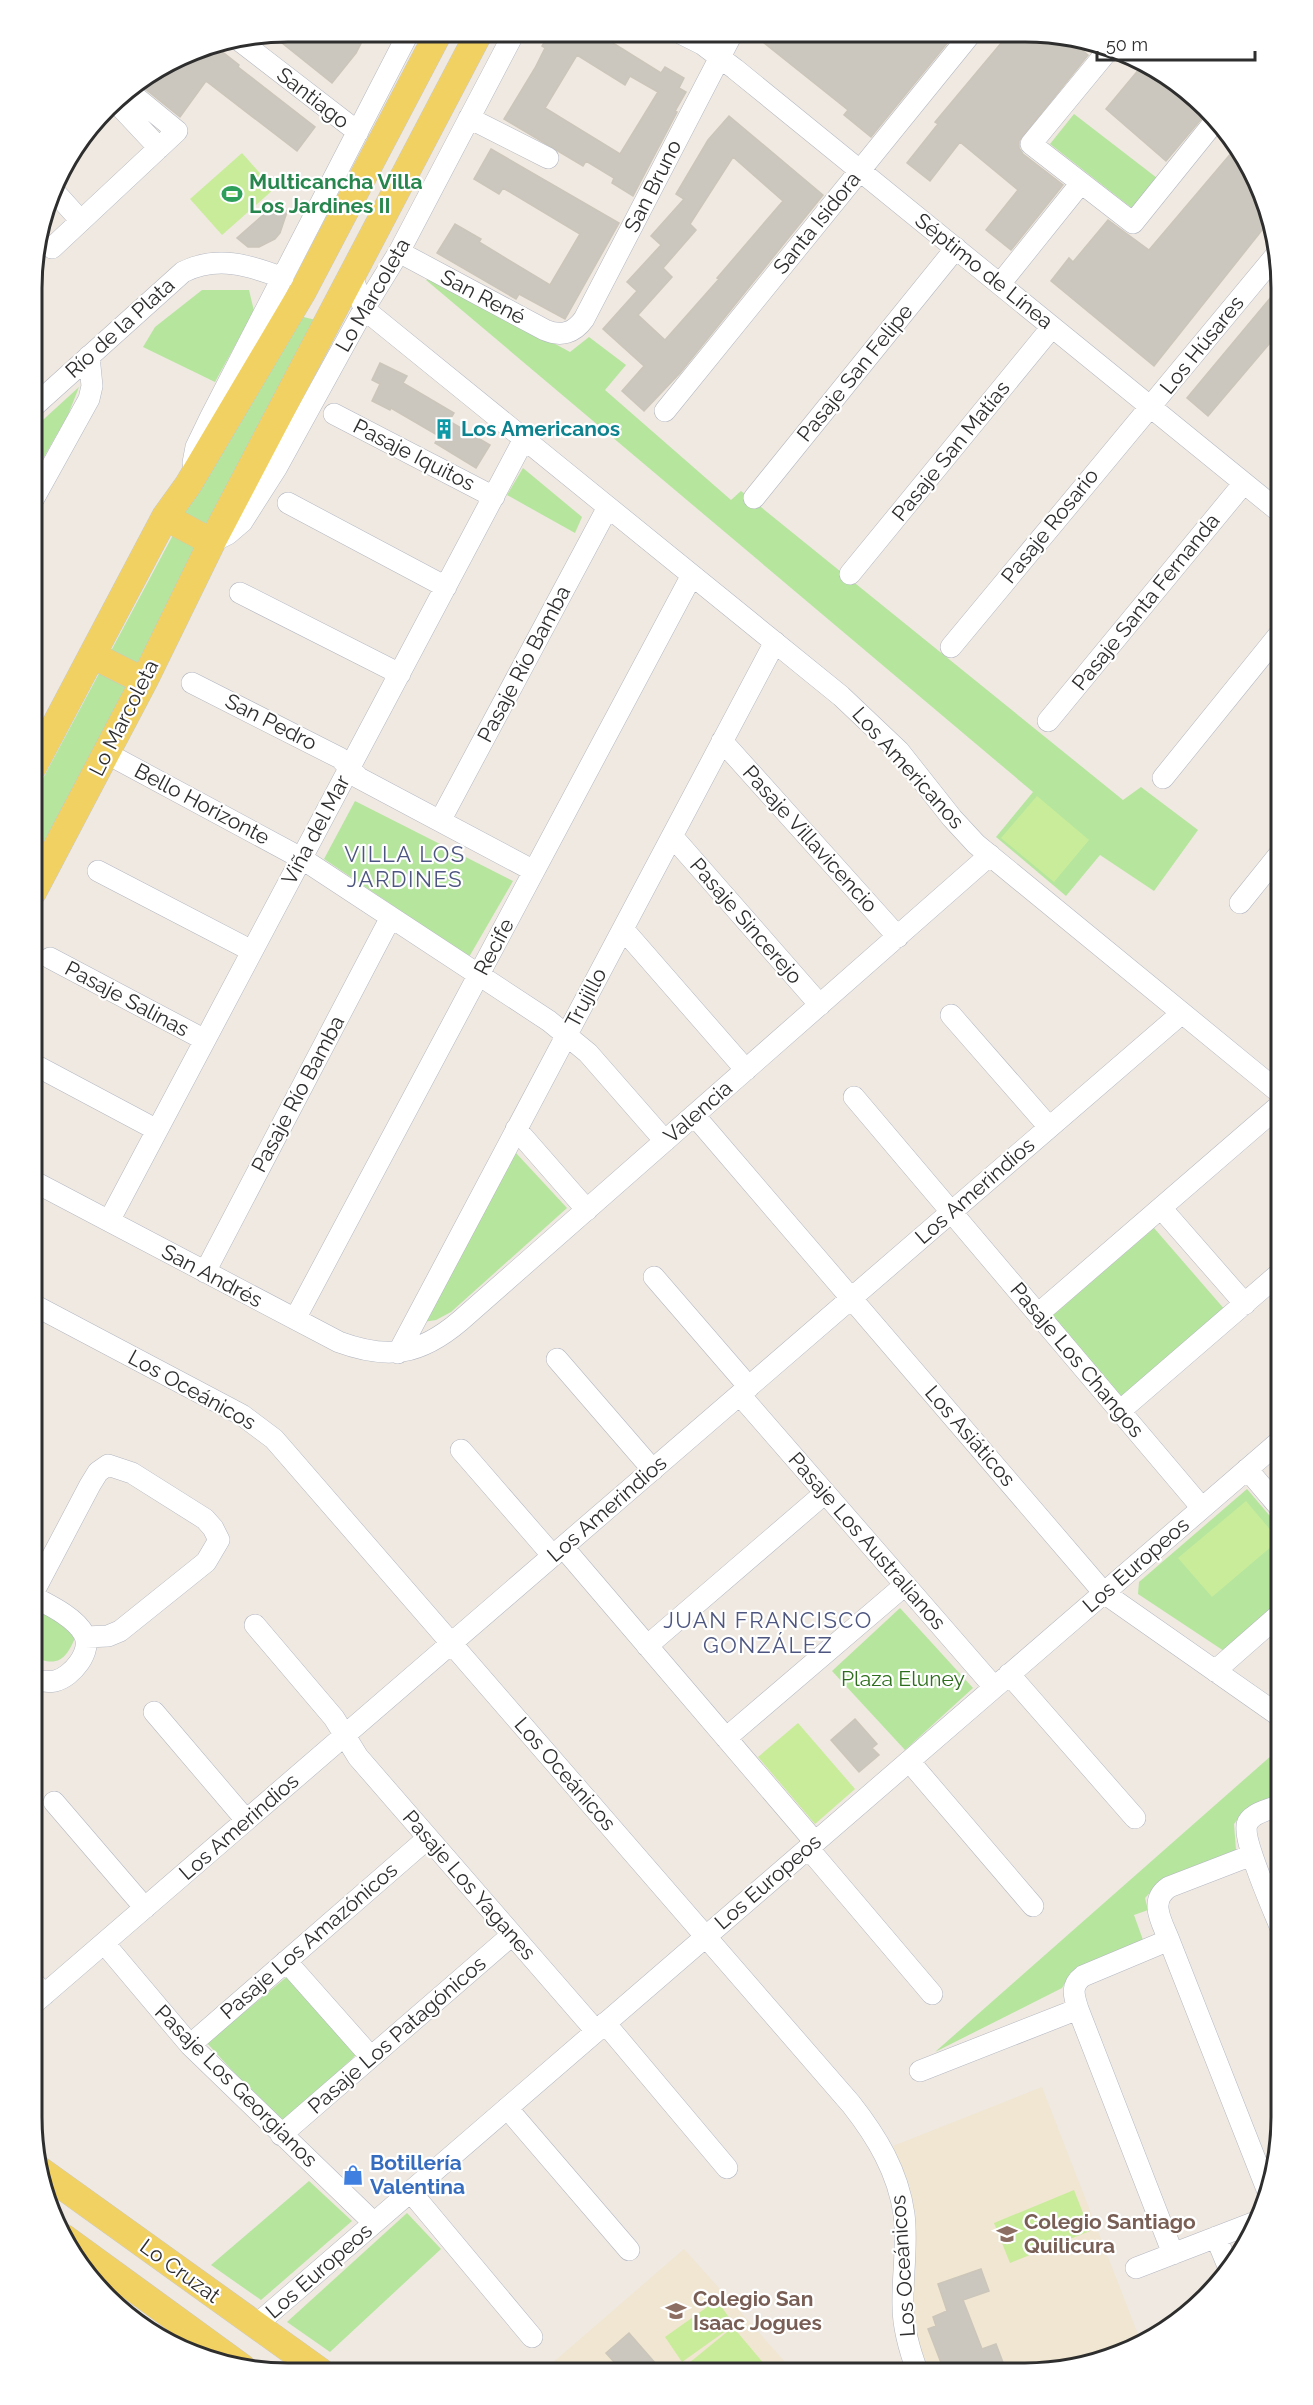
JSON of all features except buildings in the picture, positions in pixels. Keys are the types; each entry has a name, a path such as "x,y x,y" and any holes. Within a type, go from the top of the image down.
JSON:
{"main road":[{"path":"42,749 165,517 188,484 303,291 434,42"},
{"name":"Lo Marcoleta","path":"42,875 144,681 212,542 474,42"},
{"path":"165,517 212,542"},
{"path":"92,655 144,681"},
{"name":"Lo Cruzat","path":"49,2177 308,2363"},
{"name":"Lo Cruzat","path":"81,2250 226,2355"}],"street":[{"path":"188,484 196,447 404,42"},
{"name":"Lo Marcoleta","path":"212,542 228,534 242,522 277,467 364,309 399,252 509,42"},
{"name":"Séptimo de Línea","path":"695,42 720,57 1271,505"},
{"name":"San Bruno","path":"568,333 584,319 728,42"},
{"name":"Santa Isidora","path":"665,411 964,42"},
{"name":"Santiago","path":"246,46 358,132"},
{"path":"1104,55 1031,144 1134,223 1211,127"},
{"path":"51,248 177,131 134,96"},
{"path":"122,107 159,148"},
{"path":"470,118 548,158"},
{"path":"1000,284 1081,183"},
{"path":"60,197 81,221"},
{"name":"Pasaje San Felipe","path":"754,498 956,248"},
{"name":"San René","path":"399,252 545,330 561,334 568,333"},
{"name":"Río de la Plata","path":"42,398 172,279 192,267 212,263 234,263 247,265 283,278"},
{"name":"Los Húsares","path":"1151,408 1269,263"},
{"path":"352,276 364,309"},
{"name":"Los Americanos","path":"364,309 841,696 880,731 963,831 1271,1086"},
{"name":"Pasaje San Matías","path":"850,574 1052,327"},
{"path":"42,484 89,399 92,386 89,356"},
{"name":"Pasaje Rosario","path":"951,647 1132,427 1151,408"},
{"name":"Pasaje Iquitos","path":"334,414 494,497"},
{"name":"Viña del Mar","path":"109,1221 524,439"},
{"name":"Pasaje Santa Fernanda","path":"1048,721 1244,483"},
{"path":"288,503 446,587"},
{"name":"Pasaje Río Bamba","path":"440,821 608,507"},
{"name":"Recife","path":"296,1319 692,574"},
{"path":"240,593 400,674"},
{"name":"Trujillo","path":"398,1353 775,642"},
{"path":"1163,778 1271,644"},
{"name":"San Pedro","path":"192,683 340,758 359,778 534,871"},
{"name":"Pasaje Villavicencio","path":"723,741 898,937"},
{"name":"Bello Horizonte","path":"106,753 301,858 567,1034 588,1053 665,1141"},
{"name":"Pasaje Sincerejo","path":"672,836 820,1005"},
{"name":"Valencia","path":"398,1353 416,1348 447,1332 990,855"},
{"path":"1240,903 1271,864"},
{"path":"98,871 252,951"},
{"name":"Pasaje Río Bamba","path":"205,1272 391,917"},
{"path":"623,929 746,1070"},
{"name":"Pasaje Salinas","path":"50,958 205,1040"},
{"name":"Los Amerindios","path":"42,1989 104,1943 1182,1013"},
{"path":"951,1015 1049,1127"},
{"path":"42,1069 157,1130"},
{"name":"Pasaje Los Changos","path":"854,1097 1203,1508"},
{"path":"1038,1314 1271,1113"},
{"name":"Los Asiáticos","path":"694,1115 1104,1593 1271,1710"},
{"path":"516,1129 586,1210"},
{"name":"San Andrés","path":"42,1186 339,1342 356,1348 398,1353"},
{"path":"1161,1208 1245,1304"},
{"name":"Pasaje Los Australianos","path":"654,1277 825,1493 905,1585 1135,1818"},
{"path":"1120,1411 1271,1281"},
{"name":"Los Oceánicos","path":"42,1309 259,1426 287,1452 851,2103 886,2157 900,2195 904,2215 905,2241 903,2308 909,2346 915,2363"},
{"path":"557,1359 652,1470"},
{"name":"Los Europeos","path":"256,2325 1271,1449"},
{"path":"461,1450 647,1646 726,1738 932,1994"},
{"path":"42,1576 90,1485 98,1473 108,1465 132,1473 205,1520 213,1528 219,1540 206,1562 120,1631 108,1636 86,1637"},
{"path":"1247,1469 1271,1497"},
{"path":"647,1646 825,1493"},
{"path":"726,1738 905,1585"},
{"path":"42,1601 68,1618 86,1637 86,1650 80,1662 56,1681 42,1680"},
{"path":"1215,1671 1271,1622"},
{"name":"Pasaje Los Yaganes","path":"255,1625 334,1718 358,1757 512,1935 600,2027 727,2168"},
{"path":"154,1712 246,1820"},
{"path":"909,1761 1033,1906"},
{"path":"54,1802 144,1908"},
{"path":"1271,1809 1254,1816 1247,1824 1246,1837 1271,1903"},
{"name":"Pasaje Los Amazónicos","path":"190,2045 428,1838"},
{"path":"1252,1855 1163,1891 1159,1896 1158,1909 1263,2180"},
{"name":"Pasaje Los Patagónicos","path":"281,2135 512,1935"},
{"path":"1169,1940 1083,1976 1073,1990 1078,2009 1173,2254"},
{"name":"Pasaje Los Georgianos","path":"104,1943 190,2045 374,2223"},
{"path":"286,1961 371,2057"},
{"path":"920,2071 1078,2009"},
{"path":"507,2108 629,2250"},
{"path":"410,2191 532,2337"},
{"path":"1136,2268 1216,2237 1243,2231"},
{"path":"1216,2237 1225,2260"}],"shaded area":[{"name":"Colegio Santiago Quilicura","path":"1042,2087 1138,2335 1089,2355 1057,2361 926,2363 916,2335 913,2314 916,2218 909,2184 893,2146"},
{"name":"Colegio San Isaac Jogues","path":"684,2249 786,2363 552,2363"}],"green space":[{"path":"1074,114 1157,178 1133,209 1050,144"},
{"name":"Multicancha Villa Los Jardines II","path":"242,153 274,189 222,235 190,199"},
{"path":"431,277 570,352 589,337 626,365 605,390 731,500 741,491 1123,800 1141,787 1198,830 1154,891 1100,855 1066,896 996,837 1033,792 426,280"},
{"path":"202,290 249,290 254,311 215,382 143,347 155,327"},
{"path":"291,314 320,321 42,855 42,780"},
{"path":"79,387 68,415 42,460 42,421"},
{"path":"523,468 582,517 575,533 507,495"},
{"path":"1037,796 1089,840 1054,882 1001,838"},
{"path":"355,801 513,881 469,957 324,859"},
{"path":"516,1153 567,1208 451,1312 436,1320 423,1322"},
{"path":"1154,1228 1226,1311 1123,1399 1052,1316"},
{"path":"1247,1489 1271,1517 1271,1611 1224,1651 1138,1594 1139,1582"},
{"path":"1246,1501 1271,1531 1271,1547 1212,1597 1178,1558"},
{"name":"Plaza Eluney","path":"900,1608 973,1688 905,1750 832,1671"},
{"path":"42,1609 77,1633 66,1654 50,1662 42,1660"},
{"path":"798,1723 855,1789 815,1824 758,1757"},
{"path":"1271,1756 1271,1800 1241,1815 1234,1824 1236,1850 1157,1885 1145,1898 1148,1910 1134,1915 1143,1940 1071,1975 1062,1988 935,2052"},
{"path":"289,1975 357,2054 281,2124 207,2043"},
{"path":"309,2181 352,2221 261,2300 211,2265"},
{"path":"1074,2190 1090,2231 1010,2263 994,2223"},
{"path":"407,2213 441,2249 330,2352 287,2322"},
{"path":"717,2300 734,2325 682,2362 665,2337"},
{"path":"733,2327 763,2363 689,2363"}],"place":[{"name":"Multicancha Villa Los Jardines II","path":"232,194"},
{"name":"Los Americanos","path":"444,429"},
{"name":"Botillería Valentina","path":"353,2175"},
{"name":"Colegio Santiago Quilicura","path":"1007,2234"},
{"name":"Colegio San Isaac Jogues","path":"676,2311"}],"district":[{"name":"VILLA LOS JARDINES","path":"405,866"},
{"name":"JUAN FRANCISCO GONZÁLEZ","path":"768,1632"}]}
